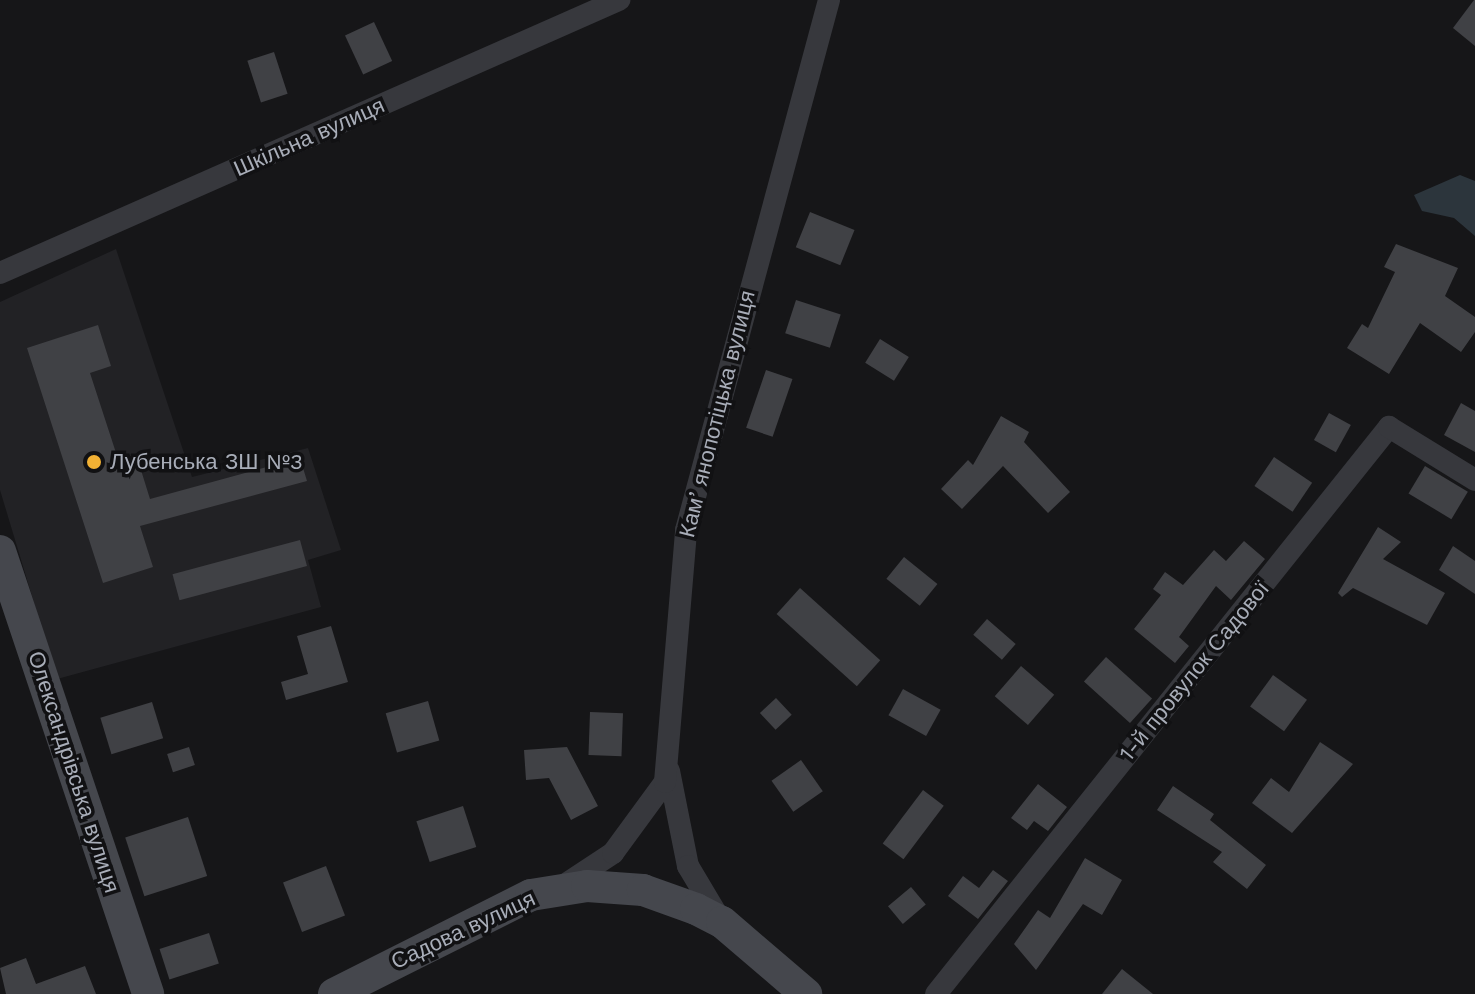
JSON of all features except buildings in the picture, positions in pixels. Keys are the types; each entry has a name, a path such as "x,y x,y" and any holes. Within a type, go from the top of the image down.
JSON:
{"main road":[{"name":"Олександрівська вулиця","path":"0,551 148,994"},
{"name":"Садова вулиця","path":"334,994 429,941 559,888 643,890 722,922 806,994"}],"street":[{"name":"Шкільна вулиця","path":"0,273 619,0"},
{"name":"Камʼянопотіцька вулиця","path":"559,888 613,853 651,807 668,764 676,605 689,515 829,0"},
{"name":"1-й провулок Садової","path":"936,994 1389,427 1475,480"},
{"path":"668,764 688,866 722,922"}],"shaded area":[{"path":"1460,175 1475,181 1475,236 1454,218 1422,211 1414,195"},
{"name":"Лубенська ЗШ №3","path":"116,249 192,477 308,448 341,550 308,560 321,607 57,679 0,490 0,302"}],"place":[{"name":"Лубенська ЗШ №3","path":"94,462"}]}
